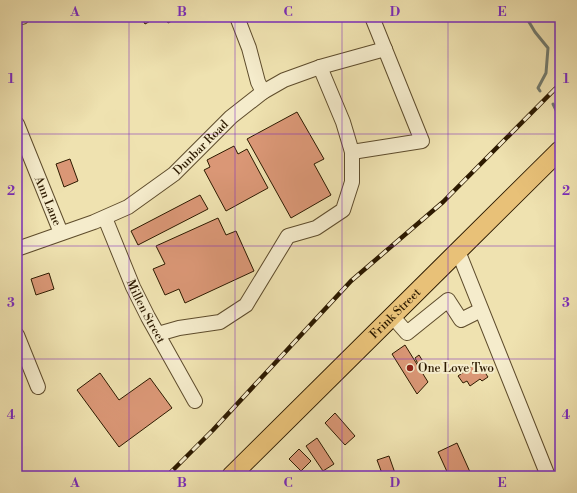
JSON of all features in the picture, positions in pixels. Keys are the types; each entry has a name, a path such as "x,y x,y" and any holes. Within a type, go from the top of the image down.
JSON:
{"main road":[{"name":"Frink Street","path":"231,476 560,150"}],"street":[{"path":"17,18 22,17"},
{"path":"237,17 249,48 258,82 263,92"},
{"path":"352,152 422,141 372,17"},
{"name":"Dunbar Road","path":"17,249 105,218 128,207 174,174 231,117 263,92 284,80 320,66 385,49"},
{"path":"158,334 179,328 220,322 246,305 288,236 316,228 343,210 352,182 352,152 343,122 320,66"},
{"name":"Ann Lane","path":"17,124 61,233"},
{"name":"Millen Street","path":"105,218 133,287 195,401"},
{"path":"458,251 548,476"},
{"path":"392,316 407,333 448,300 461,320 481,310"},
{"path":"17,335 38,387"}],"building":[{"path":"141,17 158,17 145,24"},
{"path":"165,17 179,17 168,23"},
{"path":"297,112 324,159 314,164 331,195 291,218 247,139"},
{"path":"234,146 238,154 247,149 268,188 226,211 204,170 210,167 207,160"},
{"path":"70,159 78,181 64,187 56,164"},
{"path":"200,195 208,209 138,245 131,231"},
{"path":"218,218 226,235 236,231 254,271 185,303 179,289 165,295 153,269 165,264 156,246"},
{"path":"49,273 54,289 36,295 31,279"},
{"name":"One Love Two","path":"405,345 428,382 417,394 392,354"},
{"path":"419,355 424,363 419,366 415,358"},
{"path":"478,362 488,377 482,381 480,379 470,386 467,381 463,383 458,376"},
{"path":"100,373 119,400 150,378 172,408 119,447 77,390"},
{"path":"335,413 355,436 345,445 325,423"},
{"path":"317,438 334,464 323,471 306,446"},
{"path":"457,443 470,472 462,476 449,476 438,452"},
{"path":"299,449 311,461 301,471 289,459"},
{"path":"389,456 396,476 383,476 377,460"}],"waterway":[{"path":"526,17 535,32 548,48 546,73 538,88 540,91"},
{"path":"553,104 560,118"}],"railway":[{"path":"167,476 213,430 351,281 443,202 560,84"}],"place":[{"name":"One Love Two","path":"410,368"}]}
